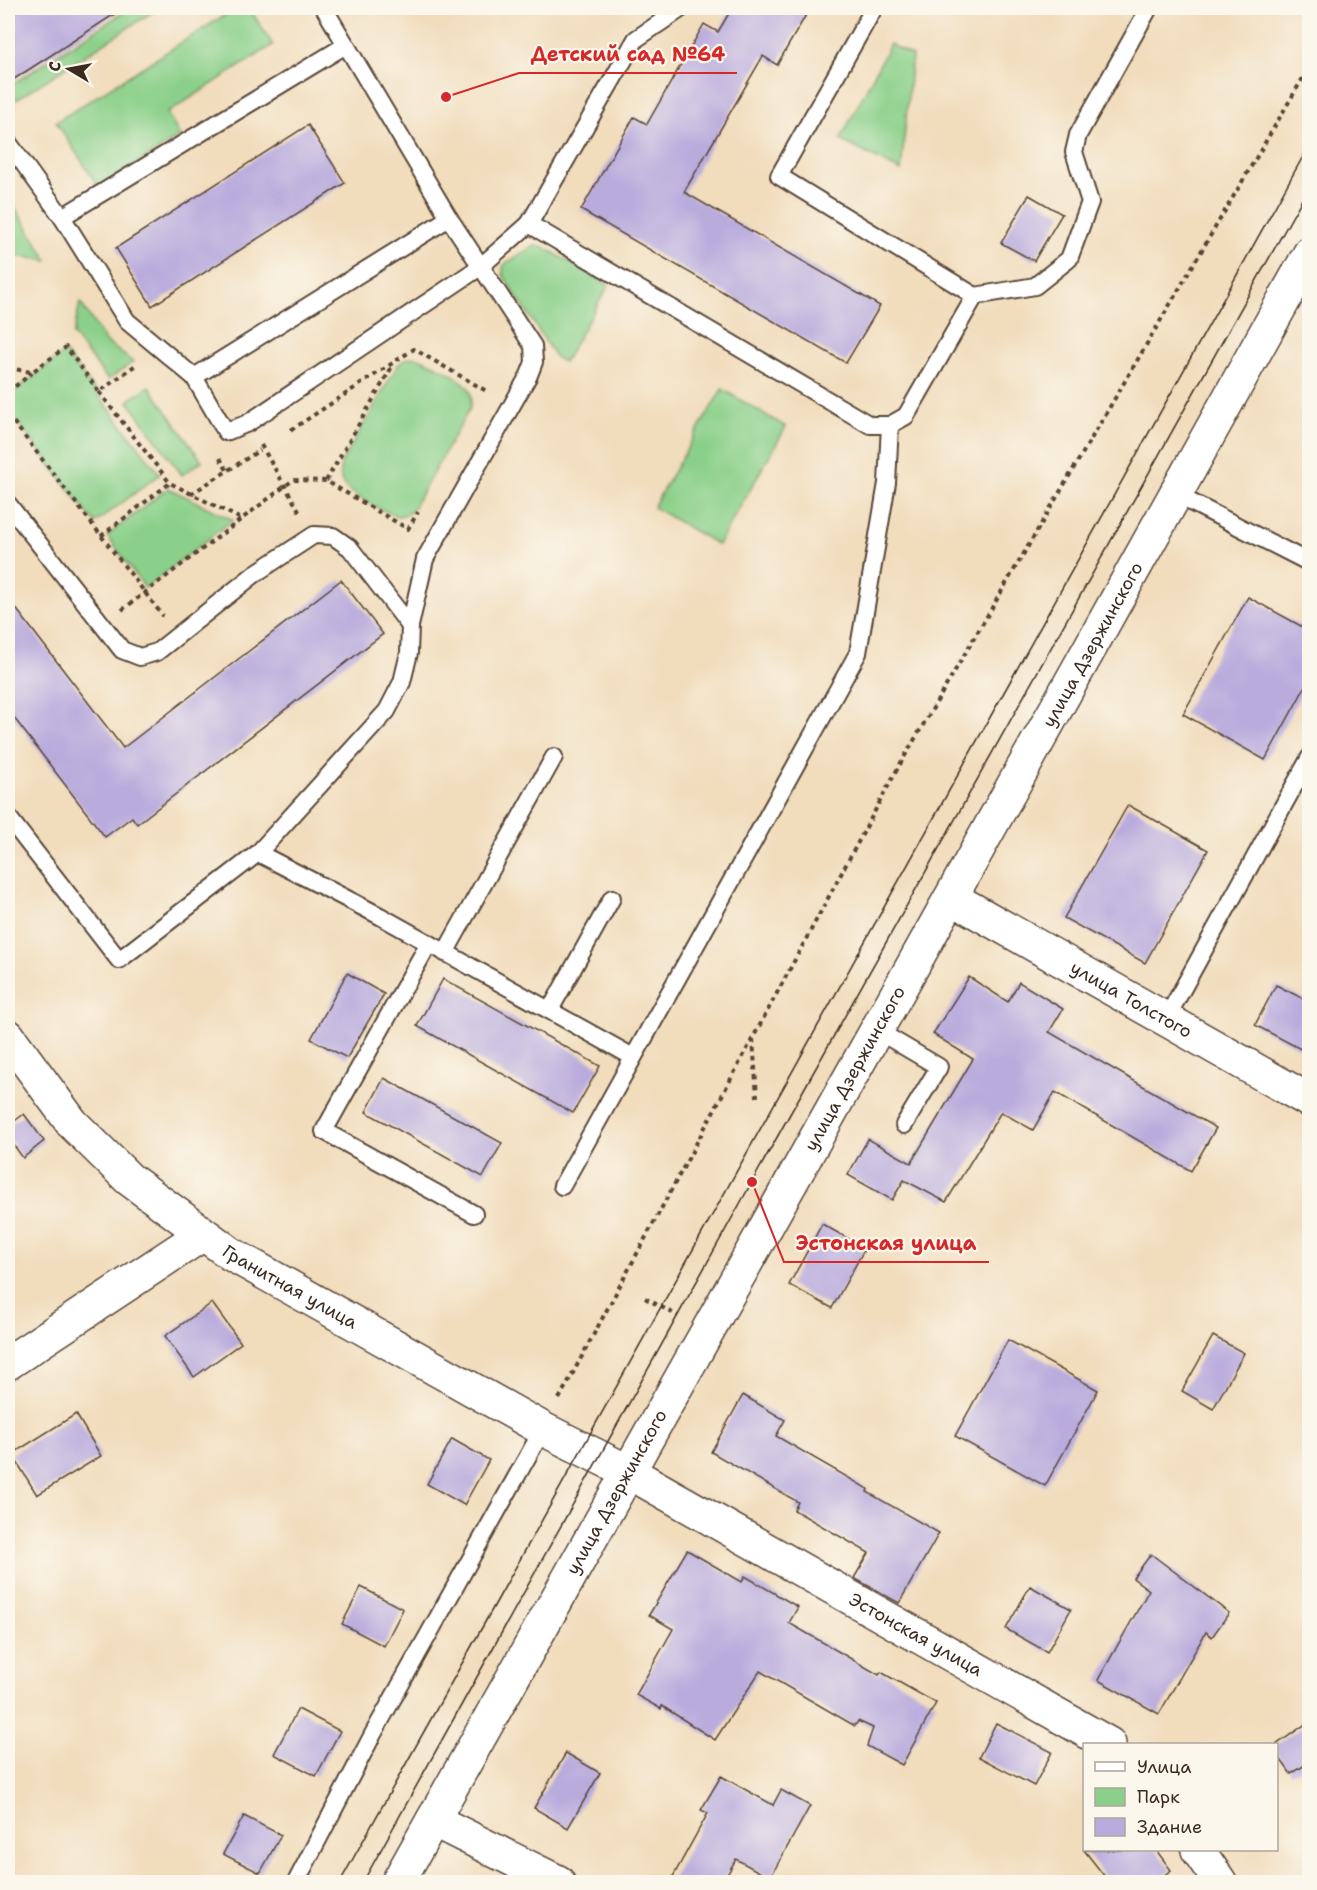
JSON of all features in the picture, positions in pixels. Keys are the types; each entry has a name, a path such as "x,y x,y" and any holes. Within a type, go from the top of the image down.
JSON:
{"street":[{"name":"улица Дзержинского","path":"398,1882 627,1471 672,1397 878,1031 1310,253"},
{"name":"улица Толстого","path":"952,898 1310,1101"},
{"name":"Гранитная улица","path":"8,1036 72,1123 129,1179 231,1254 543,1428 627,1471"},
{"path":"8,1363 203,1234"},
{"name":"Эстонская улица","path":"627,1471 1107,1743"},
{"path":"433,1820 558,1882"},
{"path":"1199,1851 1220,1882"}],"lane":[{"path":"8,817 119,960 258,853 387,711 402,682 409,654 410,626 425,559 529,375 534,362 533,346 449,218 324,8"},
{"path":"8,142 62,217 127,321 160,346 194,377 226,432 248,423 480,267 529,224 636,39 682,8"},
{"path":"874,8 779,177 975,296 1035,286 1069,259 1090,202 1074,152 1078,135 1149,8"},
{"path":"62,217 346,45"},
{"path":"8,166 28,169"},
{"path":"194,377 449,218"},
{"path":"529,224 870,425 890,425 906,416 975,296"},
{"path":"562,1186 858,653 887,483 890,425"},
{"path":"1177,495 1310,562"},
{"path":"8,504 122,650 140,657 157,652 256,573 314,535 333,536 350,548 410,626"},
{"path":"445,953 554,757"},
{"path":"1166,1019 1310,757"},
{"path":"258,853 633,1057"},
{"path":"550,1011 612,898"},
{"path":"429,944 324,1131 474,1214"},
{"path":"878,1031 939,1067 904,1125"},
{"path":"296,1882 373,1734 543,1428"}],"path":[{"path":"543,1428 899,766 1310,66"},
{"path":"99,392 160,346"},
{"path":"8,392 66,347 170,483 241,519"},
{"path":"326,482 394,364 414,349 488,391 482,401"},
{"path":"8,368 32,372"},
{"path":"8,414 178,635"},
{"path":"248,423 314,535"},
{"path":"103,625 293,480 326,482 408,529 419,509"},
{"path":"101,536 170,483"},
{"path":"753,1038 757,1097"}],"green space":[{"path":"130,8 159,8 8,105 8,87"},
{"path":"236,8 249,8 273,45 167,113 180,136 99,188 56,122"},
{"path":"890,44 912,56 901,171 840,140"},
{"path":"8,202 16,209 48,261 8,254"},
{"path":"534,246 542,246 609,285 564,362 556,358 503,275 503,267 506,263"},
{"path":"80,302 105,341 133,362 108,380 73,335"},
{"path":"65,352 160,474 95,523 8,410 8,396"},
{"path":"414,357 435,365 459,379 469,389 471,401 470,408 411,512 397,516 376,507 352,492 342,481 340,469 398,365"},
{"path":"149,386 202,461 182,475 128,401"},
{"path":"722,389 786,427 718,545 653,507"},
{"path":"168,488 233,520 145,588 107,536"}],"building":[{"path":"8,8 124,8 8,83"},
{"path":"732,8 810,8 777,65 763,56 684,192 880,306 846,363 581,210 634,117 647,124 704,24 718,32"},
{"path":"308,125 345,183 152,306 116,248"},
{"path":"1029,195 1062,214 1034,261 1001,243"},
{"path":"341,580 383,634 137,824 132,817 105,837 8,710 8,598 123,748"},
{"path":"1248,597 1310,631 1310,678 1265,760 1183,714"},
{"path":"1128,805 1208,850 1145,963 1064,918"},
{"path":"347,973 384,994 347,1058 311,1039"},
{"path":"969,977 1008,1002 1019,982 1063,1009 1049,1032 1216,1128 1191,1171 1055,1092 1033,1130 1001,1112 946,1202 904,1180 892,1200 848,1175 868,1139 911,1163 973,1059 933,1034"},
{"path":"443,979 600,1066 573,1113 417,1026"},
{"path":"1276,985 1310,1002 1310,1054 1255,1025"},
{"path":"384,1078 502,1143 483,1177 366,1112"},
{"path":"24,1114 44,1141 23,1158 8,1137 8,1126"},
{"path":"822,1224 865,1248 832,1308 789,1285"},
{"path":"212,1303 241,1343 194,1377 165,1336"},
{"path":"1213,1336 1244,1353 1213,1409 1182,1391"},
{"path":"1008,1340 1098,1390 1045,1486 955,1436"},
{"path":"743,1395 785,1420 776,1436 939,1533 899,1603 854,1578 869,1553 794,1510 798,1502 711,1452"},
{"path":"76,1414 101,1456 37,1495 12,1454"},
{"path":"452,1439 489,1460 464,1505 427,1484"},
{"path":"687,1550 742,1582 745,1576 798,1607 789,1623 879,1675 881,1672 936,1703 902,1765 867,1746 873,1728 858,1721 855,1726 760,1671 715,1740 662,1706 661,1709 636,1695 673,1629 649,1615"},
{"path":"1151,1554 1229,1613 1212,1637 1206,1632 1159,1714 1098,1680 1149,1590 1133,1578"},
{"path":"1030,1586 1071,1609 1047,1652 1006,1629"},
{"path":"361,1587 403,1609 384,1646 342,1624"},
{"path":"298,1709 340,1731 316,1776 274,1754"},
{"path":"1310,1721 1310,1762 1291,1774 1278,1756 1278,1744"},
{"path":"996,1723 1052,1752 1034,1786 979,1757"},
{"path":"566,1753 600,1773 568,1828 534,1808"},
{"path":"721,1776 773,1805 781,1790 810,1806 770,1878 736,1859 723,1882 670,1882 708,1813 701,1810"},
{"path":"244,1816 281,1835 260,1873 223,1854"},
{"path":"1085,1851 1157,1851 1171,1870 1155,1882 1109,1882"}],"tram line":[{"path":"340,1882 1310,144"},
{"path":"363,1882 1310,185"}],"place":[{"name":"Детский сад №64","path":"446,97"},
{"name":"Эстонская улица","path":"752,1182"}]}
